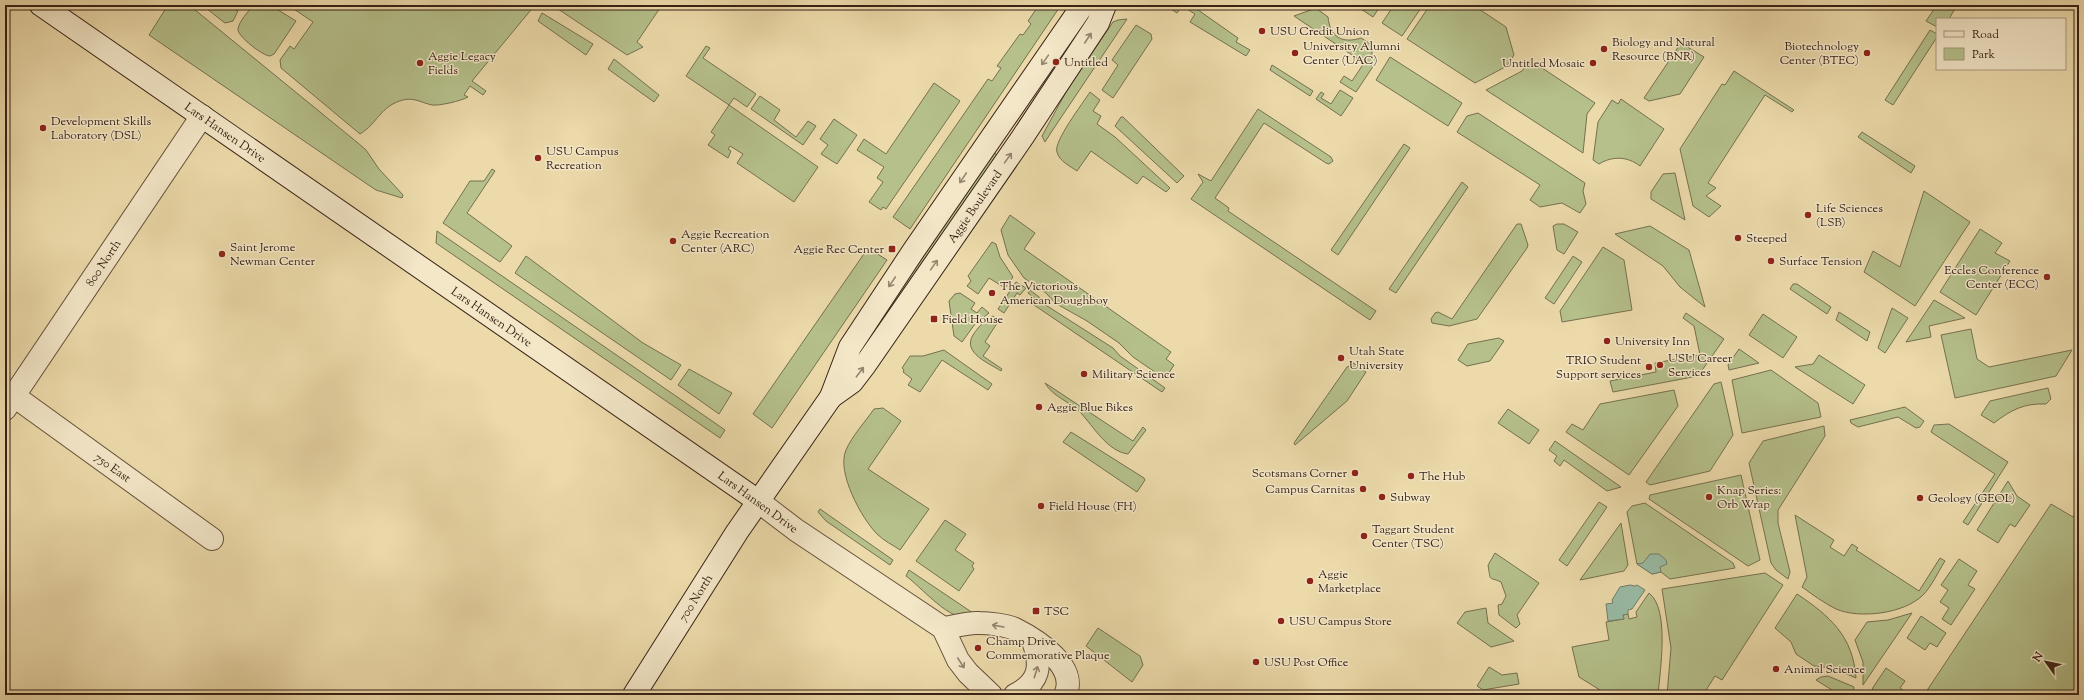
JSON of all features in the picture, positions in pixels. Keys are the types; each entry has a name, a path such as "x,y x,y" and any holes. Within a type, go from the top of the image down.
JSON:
{"street":[{"name":"Lars Hansen Drive","path":"41,5 758,501 796,530 943,628"},
{"name":"Aggie Boulevard","path":"758,501 831,397 850,347 927,231 1083,5"},
{"name":"Aggie Boulevard","path":"831,397 852,382 865,365 1026,132 1098,23 1105,5"},
{"name":"800 North","path":"9,403 202,116"},
{"name":"750 East","path":"9,403 212,539"},
{"name":"700 North","path":"634,695 758,501"},
{"path":"991,695 968,673 958,660 943,628 979,622 1014,629 1056,658 1064,666 1068,676 1068,688 1065,695"},
{"path":"1015,695 1025,690 1033,681 1038,671 1038,654 1033,641"}],"green space":[{"path":"168,5 189,5 358,143 366,150 379,169 403,195 402,198 376,190 149,35"},
{"path":"202,5 237,5 234,9 238,11 233,21 225,23"},
{"path":"253,5 270,5 296,21 274,54 270,56 262,53 251,45 242,36 238,29 244,16"},
{"path":"288,5 535,5 472,81 486,91 483,95 470,86 464,95 468,97 450,103 432,105 414,100 403,100 389,106 366,130 360,134 281,68 280,60 290,46 294,49 313,22"},
{"path":"552,5 662,5 637,42 643,47 627,55"},
{"path":"1039,5 1061,5 910,229 893,217 988,79 992,81 1001,68 997,66 1020,34 1023,35 1031,24 1028,21"},
{"path":"1165,5 1191,5 1238,38 1236,42 1250,50 1246,56 1190,22 1195,14 1182,6 1177,13"},
{"path":"1355,5 1381,5 1373,17"},
{"path":"1394,5 1423,5 1402,36 1382,23"},
{"path":"1430,5 1473,5 1506,27 1514,55 1507,66 1475,83 1407,39"},
{"path":"1937,5 1957,5 1950,18 1936,18 1936,26 1926,21"},
{"path":"1316,8 1328,17 1331,30 1338,37 1348,40 1361,38 1372,45 1372,54 1376,62 1356,92 1340,82 1344,76 1352,81 1364,63 1294,16"},
{"path":"542,13 593,44 586,55 538,21"},
{"path":"1127,19 1045,142 1042,136 1066,92 1113,22"},
{"path":"1136,25 1151,34 1152,39 1113,98 1102,90 1118,65 1112,60"},
{"path":"1930,30 1936,33 1936,39 1893,105 1885,100"},
{"path":"1681,43 1704,57 1680,94 1649,101 1644,98"},
{"path":"706,46 710,48 703,58 756,94 747,107 734,98 729,105 686,76"},
{"path":"1390,57 1462,103 1448,126 1376,80"},
{"path":"614,59 659,95 654,102 608,69"},
{"path":"1530,60 1595,103 1587,114 1583,153 1486,90 1522,71"},
{"path":"1272,65 1313,91 1310,96 1270,70"},
{"path":"1734,71 1794,110 1792,112 1765,95 1708,183 1716,188 1706,196 1721,206 1709,217 1693,206 1680,149 1722,84 1725,85"},
{"path":"934,83 960,101 886,209 883,207 881,210 869,202 883,182 877,178 884,167 857,150 864,139 886,154"},
{"path":"1340,90 1353,98 1341,116 1316,99 1321,92 1324,94 1321,98 1331,104"},
{"path":"1090,92 1100,100 1093,111 1101,116 1097,124 1115,137 1170,188 1166,192 1143,176 1137,184 1091,151 1077,171 1060,158 1057,152 1059,140 1069,122"},
{"path":"760,96 780,110 774,120 796,137 808,121 816,126 803,145 751,109"},
{"path":"1621,99 1664,129 1640,166 1630,160 1620,158 1614,158 1599,164 1593,160 1598,122 1612,100 1618,104"},
{"path":"729,105 818,167 794,202 737,163 743,154 730,146 728,149 731,151 728,158 708,145 715,135 711,132"},
{"path":"1258,109 1331,157 1333,161 1329,164 1326,163 1264,123 1215,198 1229,208 1228,211 1376,311 1370,320 1191,199 1203,182 1198,174 1211,181"},
{"path":"1478,113 1585,183 1583,191 1586,204 1580,213 1562,203 1540,207 1530,200 1540,185 1457,132 1467,116"},
{"path":"1121,117 1123,117 1184,176 1177,183 1115,126"},
{"path":"834,119 857,135 837,164 821,154 828,145 820,139"},
{"path":"1862,132 1915,166 1911,173 1858,137"},
{"path":"1404,144 1410,148 1338,255 1331,250"},
{"path":"989,149 1000,157 884,325 873,318"},
{"path":"492,169 495,171 467,213 512,246 500,262 443,223 470,181 484,181"},
{"path":"1675,173 1685,220 1651,199 1651,192 1663,174"},
{"path":"1462,182 1468,187 1396,293 1389,289"},
{"path":"1924,191 1970,222 1915,306 1864,272 1873,251 1900,267"},
{"path":"1010,215 1035,233 1024,249 1171,352 1166,359 1174,365 1165,379 1133,357 1119,343 1087,321 1055,303 1046,293 1024,278 1008,255 1001,230"},
{"path":"1517,224 1521,224 1528,245 1527,248 1477,319 1449,326 1432,323 1431,319 1435,313 1438,312 1452,319"},
{"path":"1557,224 1564,224 1578,232 1564,254 1557,250 1553,226"},
{"path":"1650,226 1689,250 1705,307 1680,287 1663,266 1615,234"},
{"path":"1980,229 2002,243 1995,253 2010,261 1976,315 1940,292"},
{"path":"437,231 725,430 720,438 436,243"},
{"path":"992,242 996,244 1000,257 1013,277 1005,288 989,278 978,294 967,286 971,281 968,276"},
{"path":"1603,247 1624,260 1632,310 1562,322 1560,311"},
{"path":"868,248 887,260 772,428 753,414"},
{"path":"526,256 643,343 681,365 671,380 515,273"},
{"path":"1573,256 1582,262 1554,304 1545,298"},
{"path":"1016,282 1026,288 1020,295 1017,293 1004,313 998,309"},
{"path":"1793,284 1797,284 1831,307 1827,314 1790,289"},
{"path":"1030,290 1039,297 1044,304 1113,348 1120,356 1165,388 1162,392 1034,305 1037,300 1028,293"},
{"path":"960,293 975,303 971,309 977,313 982,307 989,313 975,324 962,342 954,336 949,301 955,294"},
{"path":"1934,300 1965,318 1929,326 1931,337 1906,342"},
{"path":"1892,308 1908,318 1885,353 1878,348"},
{"path":"1839,312 1870,332 1867,341 1836,320"},
{"path":"1686,313 1724,339 1698,376 1613,392 1610,381 1656,372 1655,363 1700,355 1694,326 1683,318"},
{"path":"1763,314 1797,337 1783,358 1749,335"},
{"path":"993,316 999,320 985,342 990,346 983,356 1002,369 1001,371 978,357 971,347 971,341 975,332 984,322"},
{"path":"1971,329 1977,359 1989,367 2072,350 2056,376 1955,398 1941,335"},
{"path":"1499,338 1504,341 1490,361 1467,366 1458,360 1468,344"},
{"path":"1739,349 1759,363 1729,370 1728,365"},
{"path":"944,350 992,384 988,390 942,360 920,392 908,385 912,379 903,372 904,370 902,368 910,356 923,356"},
{"path":"1819,355 1865,385 1853,404 1795,367 1813,364"},
{"path":"1352,362 1366,372 1347,401 1295,445 1294,443"},
{"path":"689,369 732,393 719,414 678,385"},
{"path":"1771,370 1818,403 1821,417 1742,433 1732,380"},
{"path":"1721,382 1733,435 1710,471 1650,485 1646,482 1714,384"},
{"path":"1045,383 1133,441 1143,427 1146,430 1128,454 1120,452 1101,438 1076,408 1052,392"},
{"path":"2048,388 2051,399 2046,404 2018,408 2006,414 1994,423 1981,415 1990,401"},
{"path":"1674,390 1678,406 1629,475 1566,432 1572,424 1583,430 1600,404"},
{"path":"1905,407 1924,421 1920,427 1916,428 1898,417 1858,427 1851,423 1850,420"},
{"path":"883,408 901,421 868,469 929,509 900,550 877,534 864,518 852,495 847,482 845,470 844,459 846,450 852,440 874,409"},
{"path":"1508,409 1539,430 1529,444 1498,423"},
{"path":"1949,424 2008,462 1968,525 1963,522 1995,474 1931,432 1934,425"},
{"path":"1824,426 1825,436 1778,510 1778,523 1790,572 1788,579 1776,570 1771,563 1749,463 1763,441"},
{"path":"1071,432 1144,478 1145,480 1137,492 1063,442"},
{"path":"1555,441 1621,487 1607,491 1564,460 1560,466 1554,461 1557,456 1549,450"},
{"path":"1741,475 1760,560 1748,566 1649,499 1650,495"},
{"path":"2008,481 2017,496 2030,505 2015,527 2010,524 1998,543 1977,530"},
{"path":"1599,502 1607,507 1567,566 1559,560"},
{"path":"1645,503 1733,563 1735,568 1670,579 1661,572 1652,574 1637,564 1627,512 1632,506"},
{"path":"2051,504 2073,517 2079,509 2079,695 1924,695"},
{"path":"820,509 893,560 890,565 826,521 818,512"},
{"path":"1795,515 1834,540 1830,547 1844,556 1852,544 1858,548 1856,550 1919,591 1940,558 1945,561 1923,595 1905,607 1881,613 1869,614 1857,614 1836,609 1802,587 1807,577"},
{"path":"945,520 966,534 955,550 974,563 972,566 974,569 959,591 916,561"},
{"path":"1621,523 1628,565 1624,571 1580,580"},
{"path":"1495,553 1539,583 1517,615 1520,624 1516,628 1499,615 1498,605 1502,604 1506,596 1501,582 1490,577 1488,565"},
{"path":"1959,559 1977,571 1968,585 1975,589 1951,625 1942,619 1949,608 1940,602 1948,590 1941,585"},
{"path":"909,570 976,615 964,617 957,616 949,612 906,576"},
{"path":"1765,573 1783,585 1722,680 1715,676 1703,695 1667,695 1671,648 1662,589"},
{"path":"1649,593 1660,612 1662,626 1662,656 1658,695 1608,695 1579,677 1572,647 1609,640 1606,622 1624,619 1623,615 1628,614 1629,619 1637,617 1636,612"},
{"path":"1797,594 1820,610 1838,628 1850,650 1856,678 1833,668 1814,666 1796,654 1791,642 1775,628"},
{"path":"1486,608 1488,623 1514,641 1491,647 1457,623 1465,612"},
{"path":"1912,613 1863,685 1863,662 1855,640 1867,622 1888,620"},
{"path":"1921,616 1946,633 1937,647 1930,643 1925,650 1907,638"},
{"path":"1098,628 1140,656 1143,665 1132,682 1086,646"},
{"path":"1489,667 1502,675 1517,673 1519,684 1483,690 1477,686"},
{"path":"1886,668 1905,681 1900,688 1907,693 1905,695 1880,695 1872,689"},
{"path":"1828,676 1854,687 1853,695 1840,695 1816,680 1821,677"}],"shaded area":[{"path":"1650,554 1659,554 1666,560 1667,564 1660,567 1661,572 1652,574 1637,564 1643,563"},
{"path":"1637,585 1645,590 1632,609 1628,610 1628,614 1623,615 1624,619 1608,621 1606,604 1613,603 1612,600 1620,587"}],"place":[{"name":"USU Credit Union","path":"1262,31"},
{"name":"Biology and Natural Resource (BNR)","path":"1604,49"},
{"name":"University Alumni Center (UAC)","path":"1295,53"},
{"name":"Biotechnology Center (BTEC)","path":"1867,53"},
{"name":"Untitled","path":"1056,62"},
{"name":"Aggie Legacy Fields","path":"420,63"},
{"name":"Untitled Mosaic","path":"1593,63"},
{"name":"Development Skills Laboratory (DSL)","path":"43,128"},
{"name":"USU Campus Recreation","path":"538,158"},
{"name":"Life Sciences (LSB)","path":"1808,215"},
{"name":"Steeped","path":"1738,238"},
{"name":"Aggie Recreation Center (ARC)","path":"673,241"},
{"name":"Aggie Rec Center","path":"892,249"},
{"name":"Saint Jerome Newman Center","path":"222,254"},
{"name":"Surface Tension","path":"1771,261"},
{"name":"Eccles Conference Center (ECC)","path":"2047,277"},
{"name":"The Victorious American Doughboy","path":"992,293"},
{"name":"Field House","path":"934,319"},
{"name":"University Inn","path":"1607,341"},
{"name":"Utah State University","path":"1341,358"},
{"name":"USU Career Services","path":"1660,365"},
{"name":"TRIO Student Support services","path":"1649,367"},
{"name":"Military Science","path":"1084,374"},
{"name":"Aggie Blue Bikes","path":"1039,407"},
{"name":"Scotsmans Corner","path":"1355,473"},
{"name":"The Hub","path":"1411,476"},
{"name":"Campus Carnitas","path":"1363,489"},
{"name":"Subway","path":"1382,497"},
{"name":"Knap Series: Orb Wrap","path":"1709,497"},
{"name":"Geology (GEOL)","path":"1920,498"},
{"name":"Field House (FH)","path":"1041,506"},
{"name":"Taggart Student Center (TSC)","path":"1364,536"},
{"name":"Aggie Marketplace","path":"1310,581"},
{"name":"TSC","path":"1036,611"},
{"name":"USU Campus Store","path":"1281,621"},
{"name":"Champ Drive Commemorative Plaque","path":"978,648"},
{"name":"USU Post Office","path":"1256,662"},
{"name":"Animal Science","path":"1776,669"}]}
